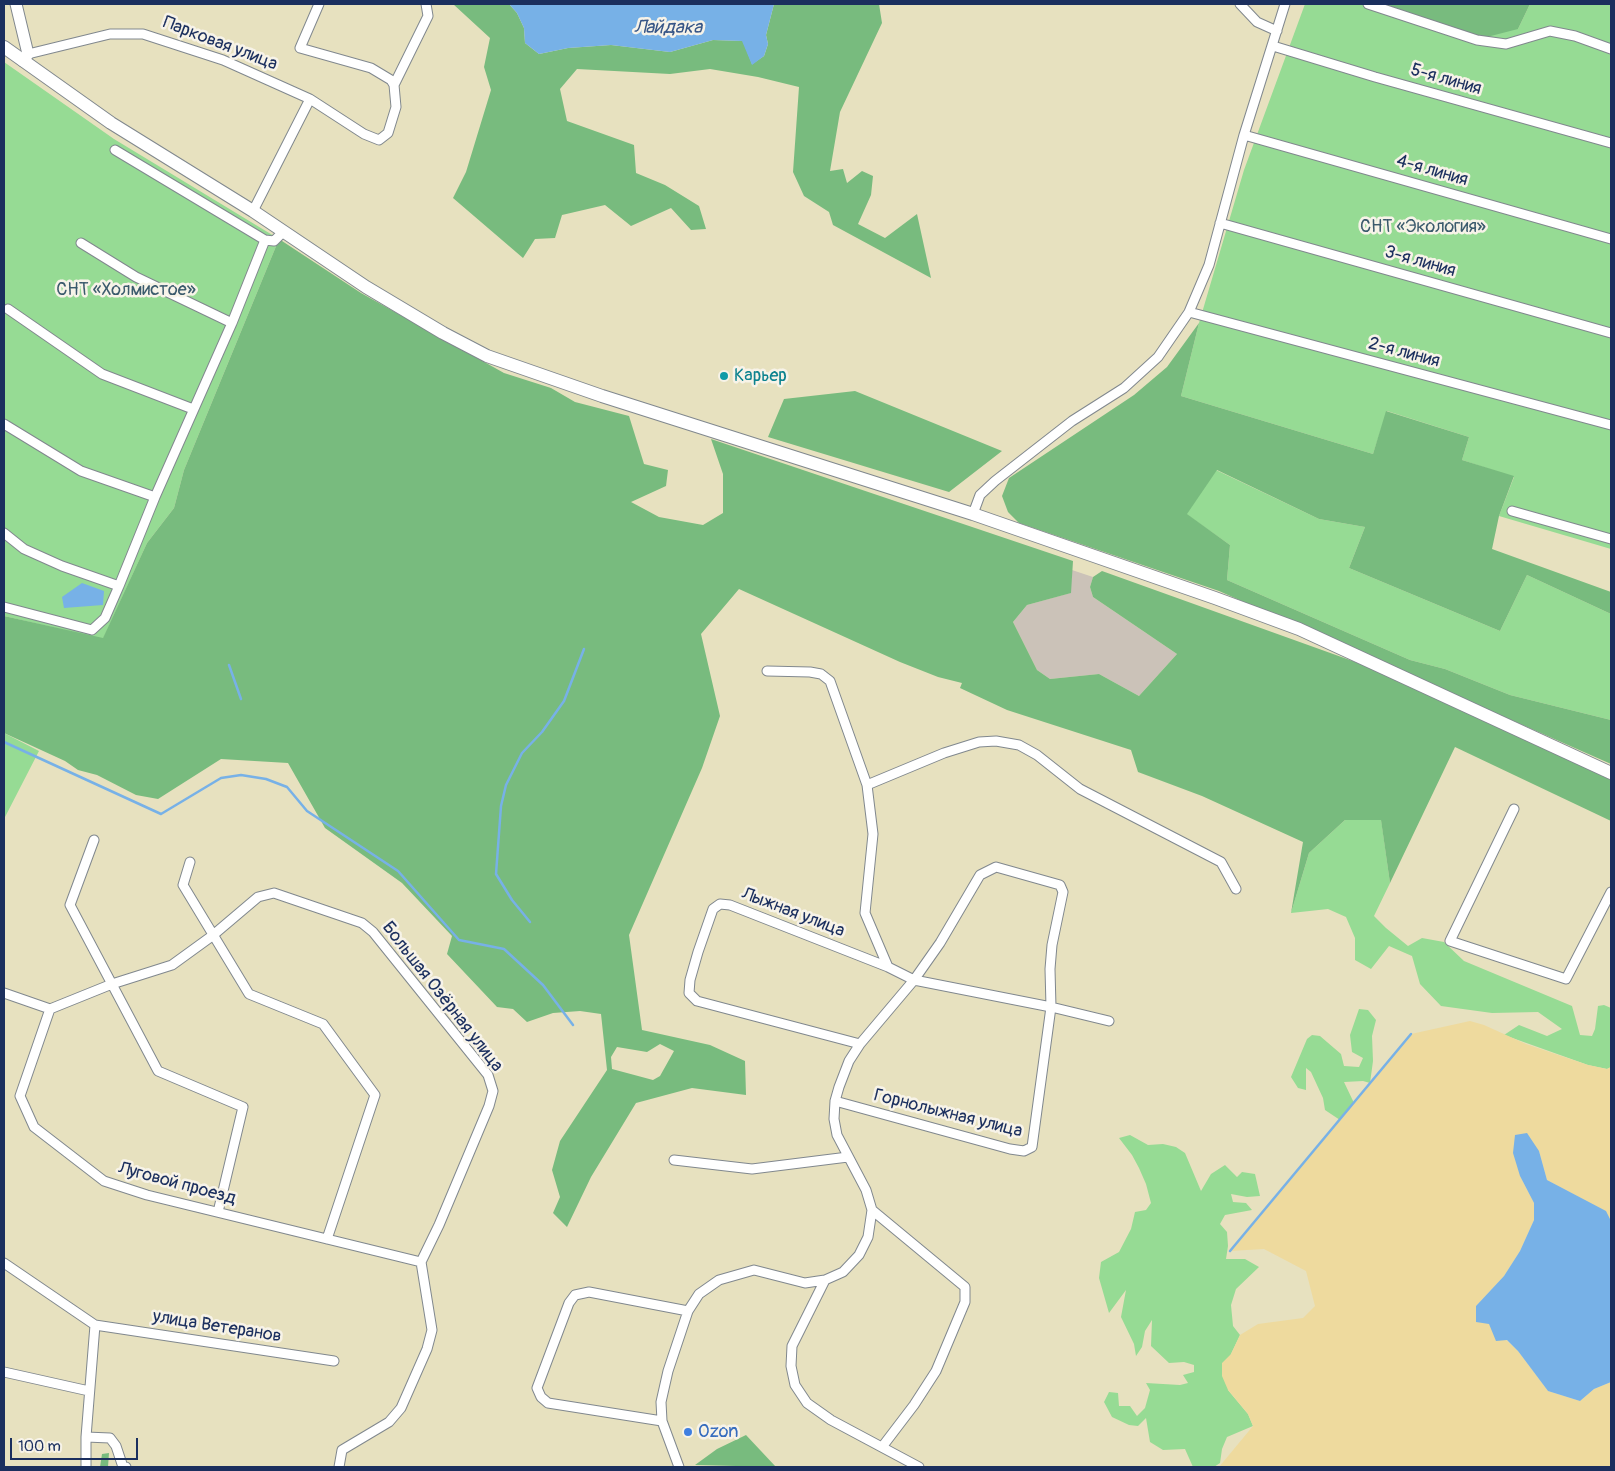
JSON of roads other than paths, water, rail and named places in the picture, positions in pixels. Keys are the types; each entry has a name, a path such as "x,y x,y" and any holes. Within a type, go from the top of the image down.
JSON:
{"main road":[{"path":"4,47 25,57 111,123 253,211 366,287 487,356 593,393 973,514 1299,629 1611,773"}],"street":[{"path":"16,4 25,57"},
{"path":"319,4 300,48 371,68 391,80 394,85"},
{"path":"394,85 428,16 426,4"},
{"path":"1240,4 1257,22 1277,31"},
{"path":"973,514 980,495 995,480 1072,421 1124,388 1158,357 1189,312 1209,265 1244,135 1285,4"},
{"path":"1368,4 1477,40 1506,44 1550,31 1575,36 1611,49"},
{"name":"Парковая улица","path":"25,57 110,34 143,34 224,60 310,99 364,134 379,140 388,133 396,107 394,85"},
{"name":"5-я линия","path":"1273,46 1375,77 1611,143"},
{"path":"253,211 310,99"},
{"name":"4-я линия","path":"1244,135 1611,239"},
{"path":"115,150 265,240 274,241 283,232"},
{"name":"3-я линия","path":"1220,222 1611,333"},
{"path":"4,607 92,630 99,626 105,618 155,497 232,323 265,240"},
{"path":"81,242 136,277 232,323"},
{"path":"8,309 102,374 193,409"},
{"name":"2-я линия","path":"1189,312 1611,425"},
{"path":"4,424 81,471 155,497"},
{"path":"1512,511 1611,539"},
{"path":"4,533 24,549 62,566 119,586"},
{"path":"767,671 816,673 830,681 868,785 873,834 865,913 888,967"},
{"path":"868,785 944,753 978,742 996,741 1020,745 1037,755 1080,789 1221,862 1236,889"},
{"path":"1514,809 1450,941 1566,979 1611,892"},
{"path":"94,840 70,905 158,1072 243,1107 218,1212"},
{"path":"190,862 183,885 212,936 249,994 323,1024 375,1095 327,1240"},
{"name":"Горнолыжная улица","path":"835,1101 1024,1152 1032,1147 1051,1007 1052,945 1063,892 1060,885 1053,881 996,867 980,875 940,943 914,980"},
{"name":"Большая Озёрная улица","path":"50,1009 112,984 172,965 212,936 258,897 274,893 362,923 373,932 488,1075 493,1091 489,1106 439,1225 421,1262"},
{"name":"Лыжная улица","path":"860,1044 697,1001 689,994 690,980 713,909 720,904 730,905 888,967 914,980"},
{"path":"679,1467 662,1421 661,1402 668,1370 688,1311 699,1294 719,1280 754,1270 805,1283 825,1280 843,1272 859,1255 868,1237 872,1210 866,1190 837,1135 834,1119 835,1101 849,1061 860,1044 914,980 1051,1007 1109,1021"},
{"path":"4,993 50,1009"},
{"name":"Луговой проезд","path":"50,1009 20,1096 34,1128 104,1181 146,1195 421,1262"},
{"path":"674,1160 752,1170 848,1157"},
{"path":"872,1210 965,1287 965,1302 936,1371 914,1406 882,1447"},
{"path":"339,1467 342,1450 389,1422 401,1408 427,1349 431,1323 421,1262"},
{"name":"улица Ветеранов","path":"4,1263 95,1325 334,1361"},
{"path":"825,1280 792,1346 790,1366 795,1385 807,1403 831,1420 918,1467"},
{"path":"662,1421 548,1403 541,1397 537,1388 569,1303 575,1295 589,1292 688,1311"},
{"path":"86,1467 86,1436 95,1325"},
{"path":"4,1372 89,1391"},
{"path":"86,1436 110,1438 116,1446 122,1467 126,1467"}],"water":[{"name":"Лайдака","path":"509,4 774,4 766,35 768,44 764,56 752,65 742,41 713,40 670,52 611,45 568,48 539,54 525,43 524,28 517,13"},
{"path":"82,583 104,591 103,605 64,608 62,597"},
{"path":"1527,1133 1539,1151 1547,1180 1606,1211 1611,1221 1611,1382 1594,1389 1580,1401 1548,1391 1518,1351 1507,1340 1496,1341 1489,1324 1476,1322 1476,1306 1504,1276 1520,1251 1534,1220 1534,1203 1520,1176 1513,1153 1515,1135"}],"waterway":[{"path":"530,922 512,900 496,874 501,806 506,785 522,753 542,732 564,701 584,649"},
{"path":"229,665 241,699"},
{"path":"4,742 161,814 221,778 241,775 266,779 287,787 307,811 398,871 459,940 504,949 543,985 573,1025"},
{"path":"1230,1251 1411,1034"}],"place":[{"name":"Карьер","path":"724,376"},
{"name":"Ozon","path":"688,1432"}],"park label":[{"name":"СНТ «Экология»","path":"1423,227"},
{"name":"СНТ «Холмистое»","path":"126,290"}]}
